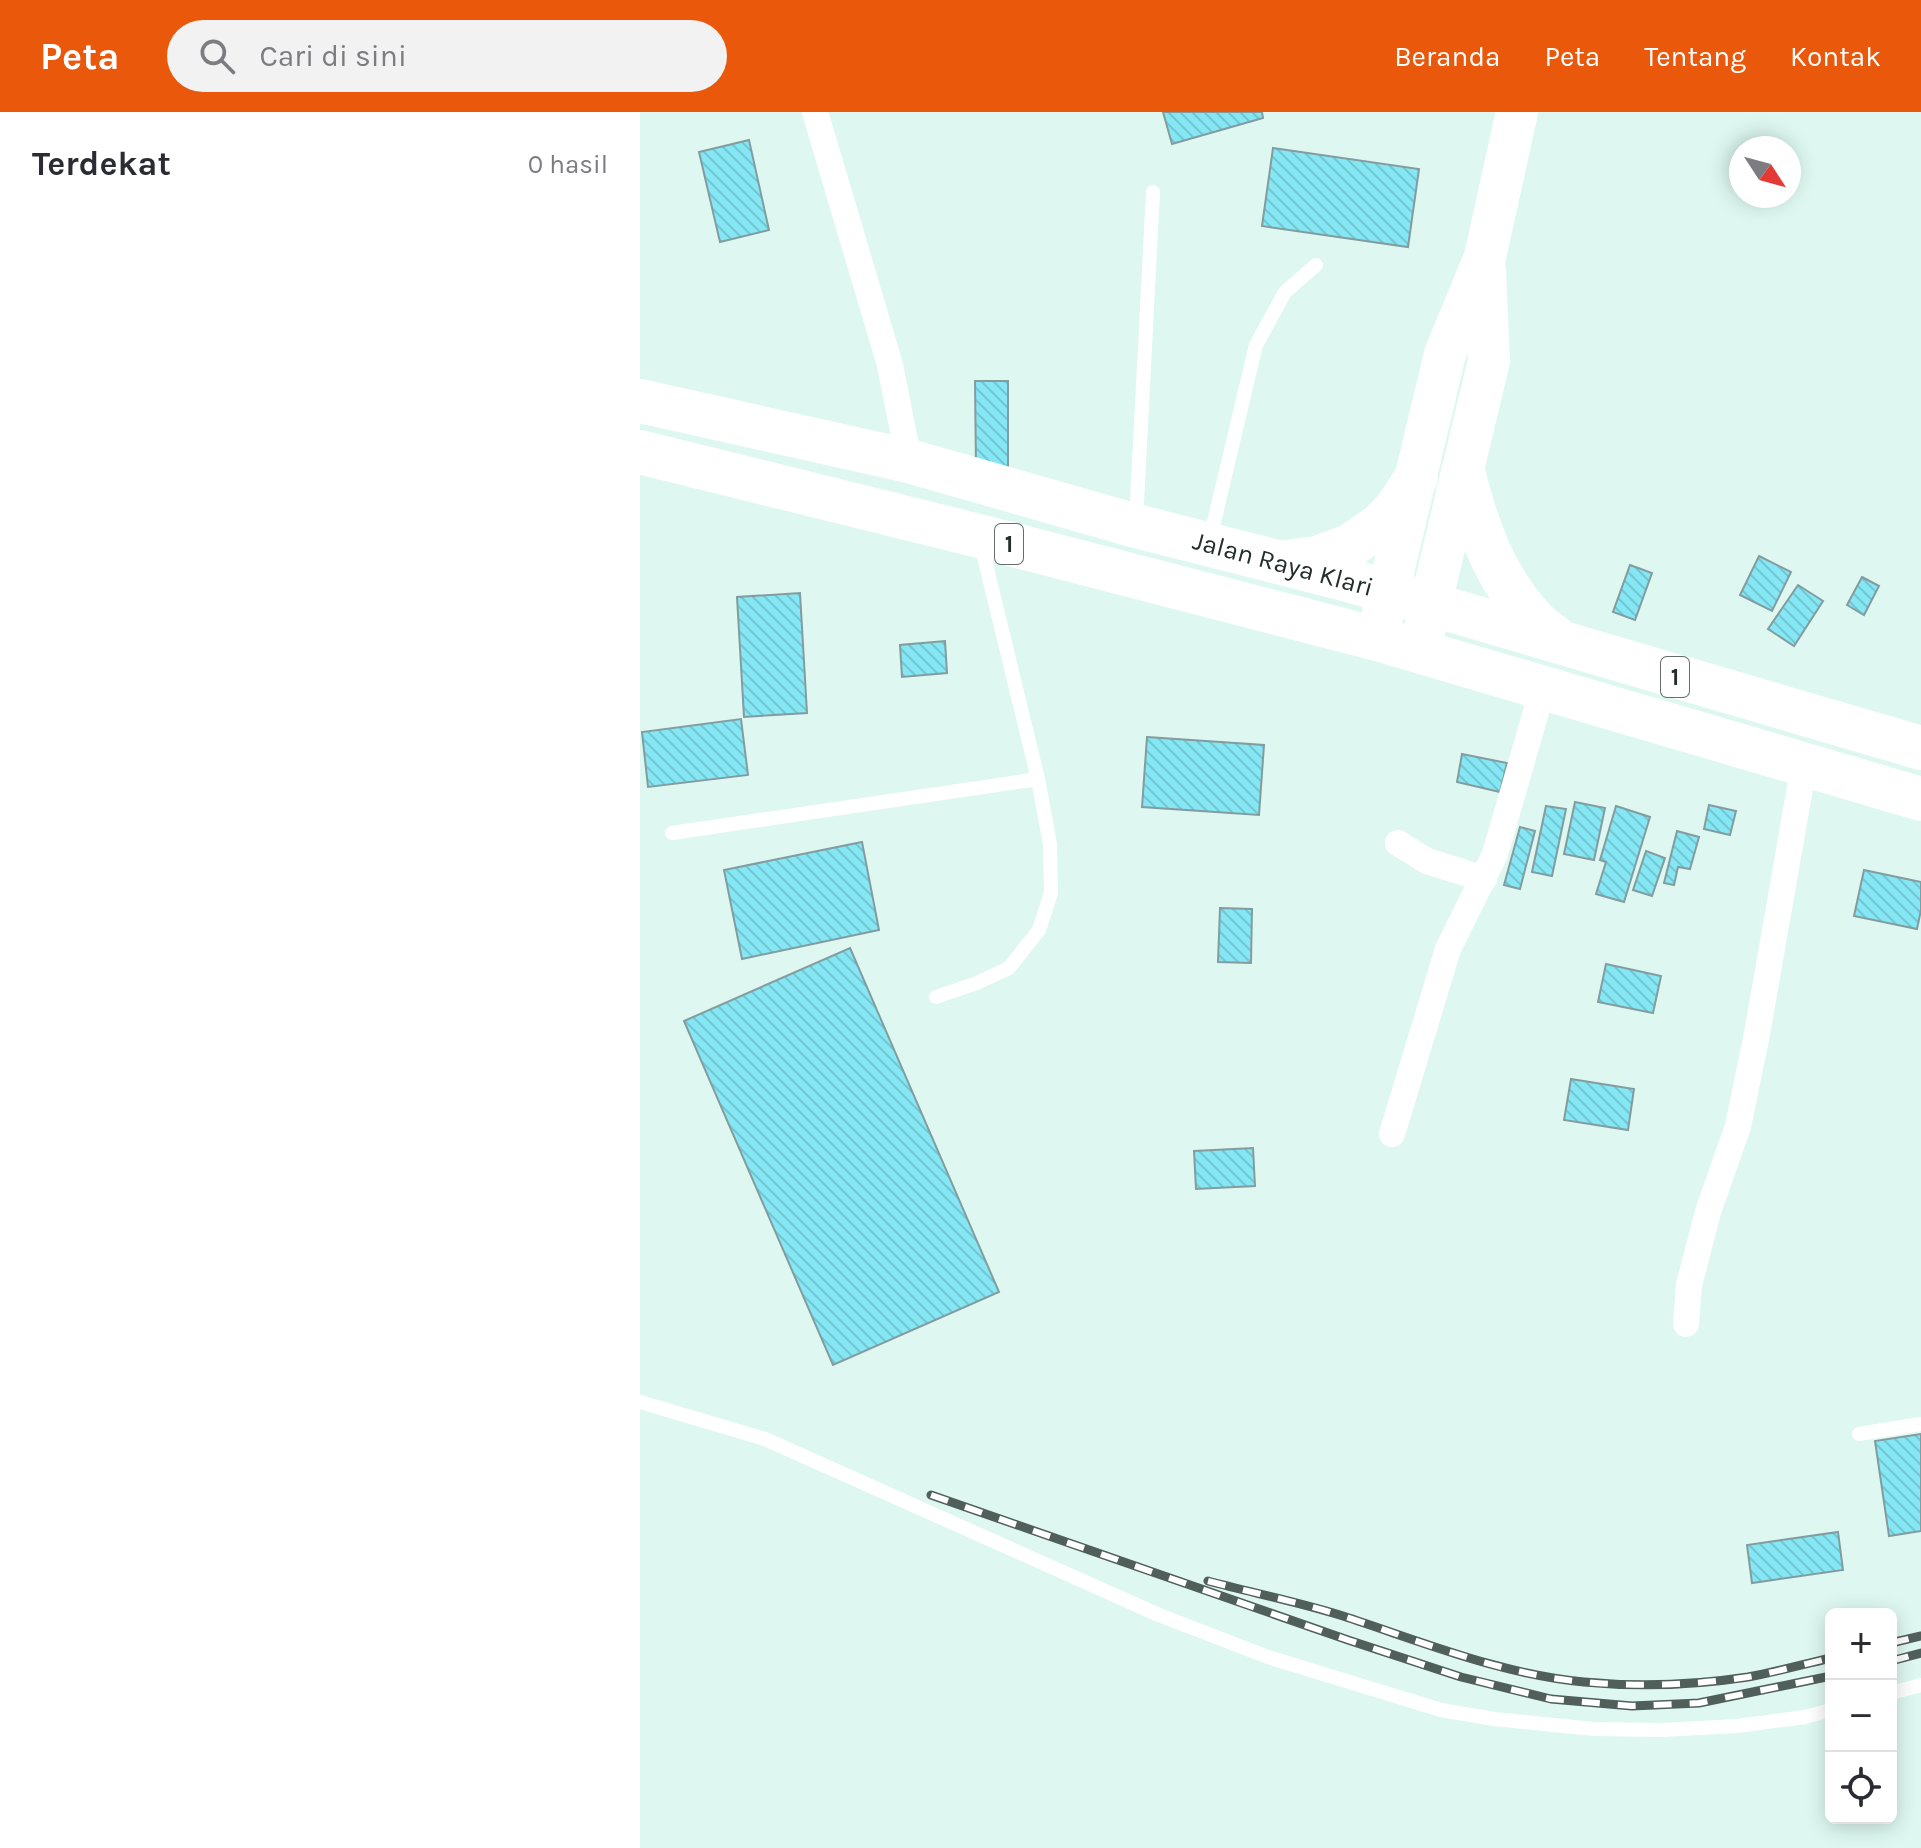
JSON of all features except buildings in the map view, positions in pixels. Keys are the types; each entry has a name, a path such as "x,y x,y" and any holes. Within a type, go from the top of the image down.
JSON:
{"highway":[{"name":"Jalan Raya Klari","path":"640,401 909,461 1136,526 1279,562 1921,748"},
{"name":"Jalan Raya Klari","path":"640,452 1377,639 1921,799"},
{"path":"1463,471 1473,512 1501,575 1534,621 1565,645"},
{"path":"1279,562 1317,558 1350,546 1380,525 1396,509 1416,478"}],"main road":[{"path":"1377,639 1445,354 1485,257 1517,112"},
{"path":"1419,652 1489,361 1485,257"}],"street":[{"path":"815,112 890,365 909,461"},
{"path":"1392,1134 1448,949 1495,854 1543,688"},
{"path":"1686,1324 1689,1285 1708,1212 1738,1126 1804,765"},
{"path":"1398,843 1427,861 1484,879"}],"lane":[{"path":"1136,526 1153,192"},
{"path":"1208,544 1256,345 1285,292 1316,265"},
{"path":"936,997 1009,968 1039,930 1051,893 1050,844 1038,779 979,536"},
{"path":"672,833 1038,779"},
{"path":"640,1402 765,1439 1159,1615 1241,1647 1441,1710 1594,1729 1662,1730 1737,1726 1825,1712"},
{"path":"1859,1434 1921,1424"},
{"path":"1897,1691 1921,1685"}],"railway":[{"path":"931,1495 1348,1640 1461,1677 1551,1699 1632,1706 1699,1703 1825,1677"},
{"path":"1208,1581 1326,1611 1492,1664 1584,1682 1645,1685 1707,1682 1758,1675 1825,1659"},
{"path":"1897,1642 1921,1636"},
{"path":"1897,1659 1921,1653"}]}
